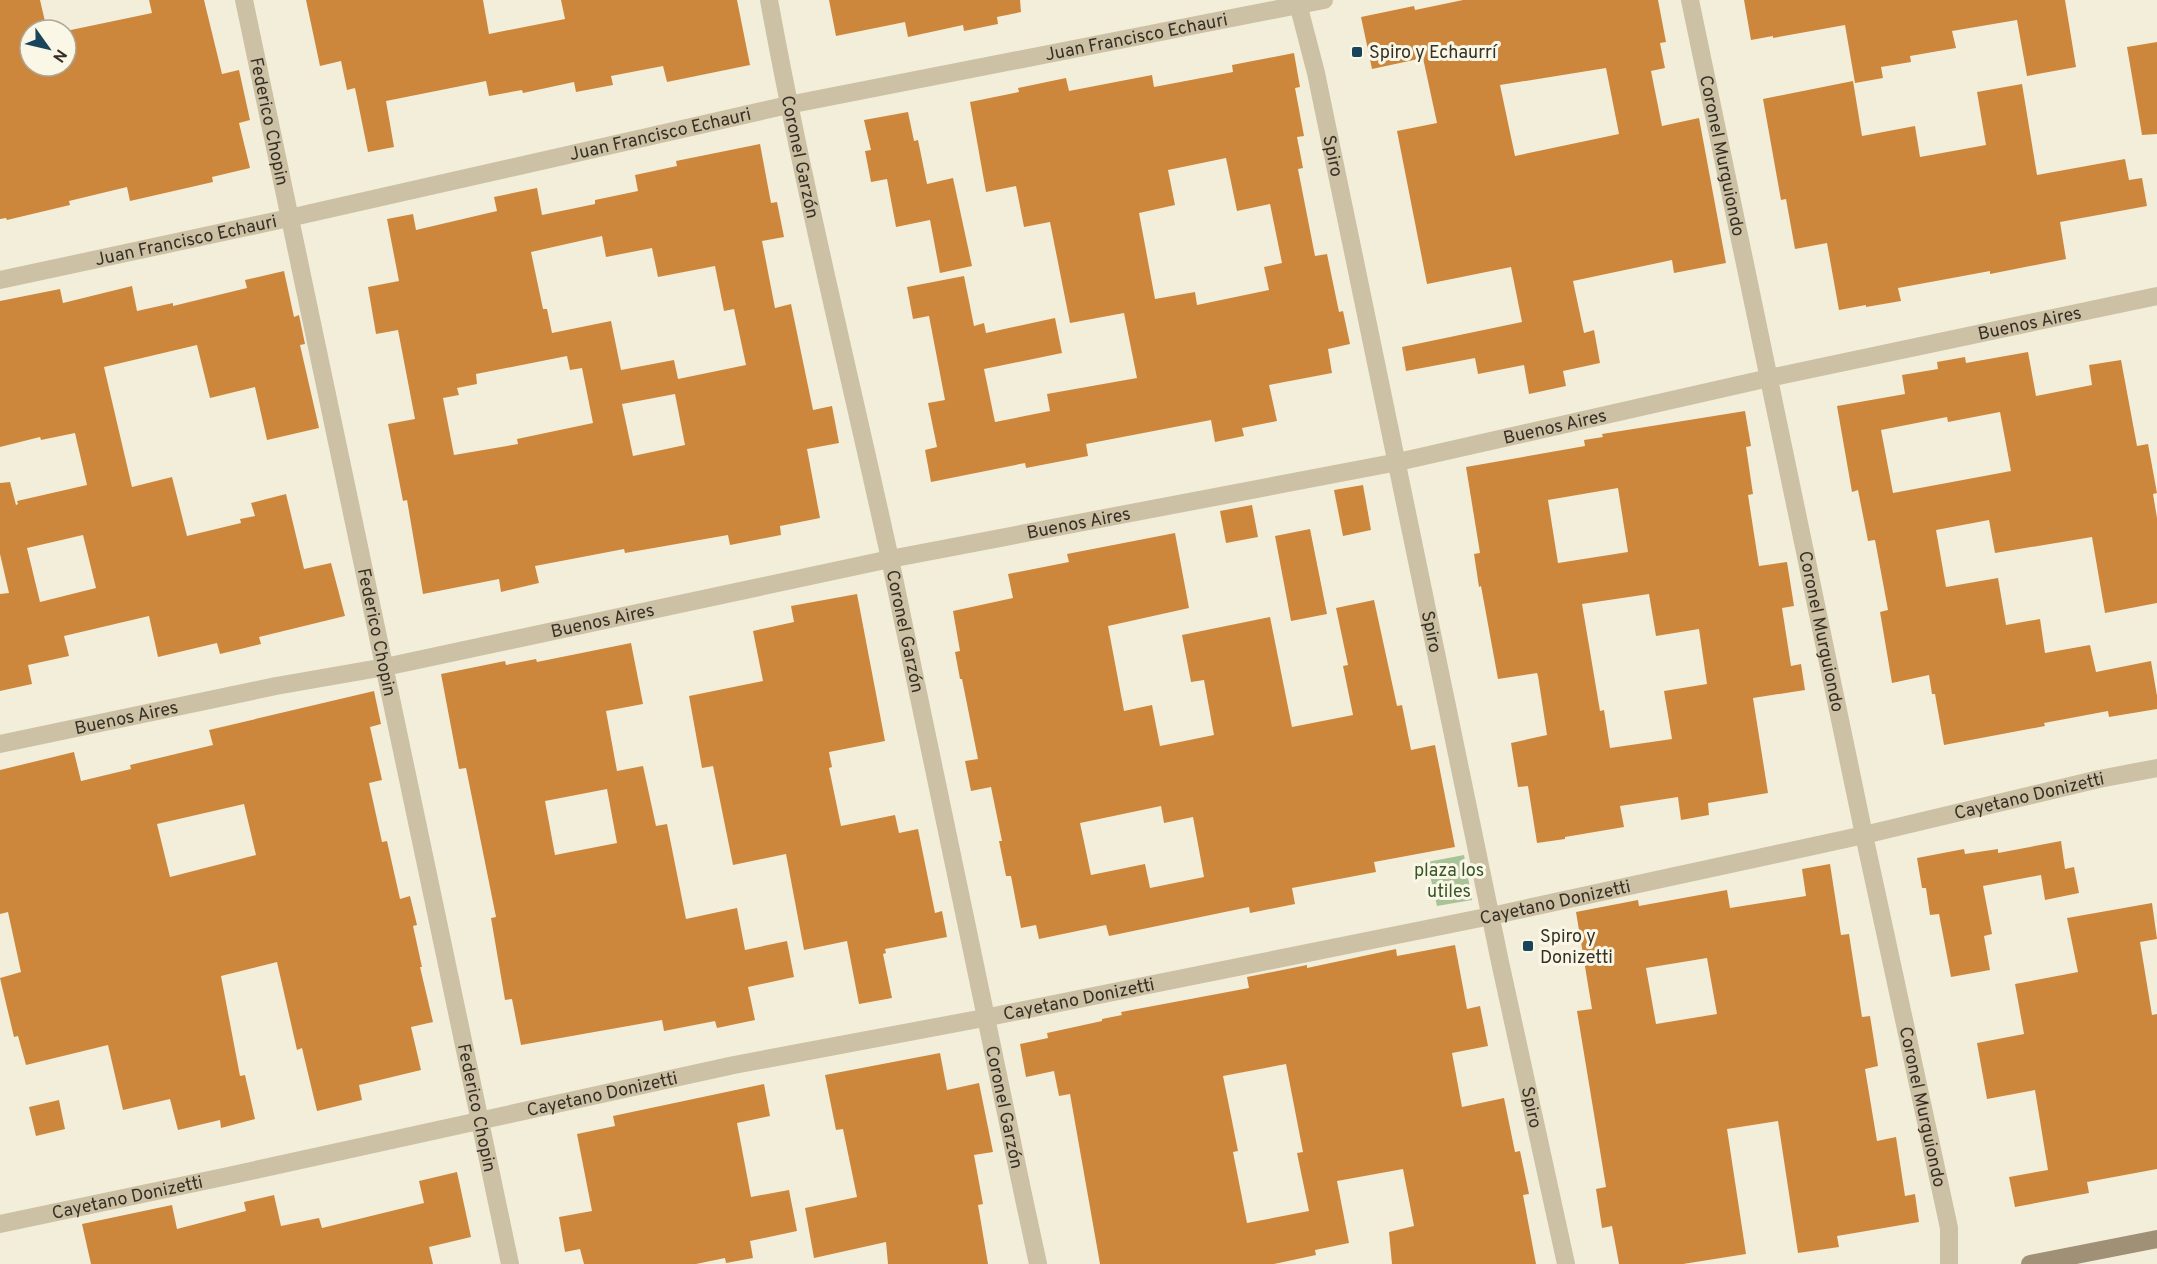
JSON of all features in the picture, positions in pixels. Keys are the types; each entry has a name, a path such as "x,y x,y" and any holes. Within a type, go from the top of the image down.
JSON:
{"street":[{"name":"Federico Chopin","path":"244,0 510,1264"},
{"name":"Coronel Garzón","path":"769,0 788,105 890,559 984,1018 1038,1264"},
{"name":"Juan Francisco Echauri","path":"0,280 289,218 788,105 1298,3 1324,0"},
{"name":"Coronel Murguiondo","path":"1690,0 1864,835 1949,1228 1949,1264"},
{"name":"Spiro","path":"1298,3 1316,73 1491,916 1566,1264"},
{"name":"Buenos Aires","path":"0,744 276,686 385,667 890,559 1398,462 1769,378 2157,296"},
{"name":"Cayetano Donizetti","path":"0,1224 734,1065 984,1018 1491,916 1864,835 2098,779 2157,768"},
{"path":"2030,1264 2157,1239"}],"green space":[{"name":"plaza los utiles","path":"1464,855 1472,900 1437,906 1427,862"}],"building":[{"path":"0,0 40,0 44,18 18,18 18,78 78,78 78,28 152,13 149,0 204,0 222,74 239,70 250,120 239,123 250,168 212,177 213,182 130,201 127,187 69,201 70,205 7,220 6,218 0,219"},
{"path":"306,0 483,0 489,34 565,19 561,0 737,0 750,65 667,82 663,66 611,76 613,85 576,92 574,82 523,93 522,90 489,96 486,81 386,101 394,147 368,152 355,88 347,90 341,61 320,66"},
{"path":"829,0 1020,0 1021,12 997,17 998,24 964,31 963,25 908,37 905,22 836,36"},
{"path":"1463,0 1658,0 1666,42 1660,43 1665,68 1651,71 1662,126 1699,118 1726,263 1674,273 1672,260 1573,281 1584,333 1594,330 1600,363 1563,371 1566,386 1529,394 1524,365 1478,374 1475,358 1406,371 1402,347 1522,322 1511,267 1427,284 1397,131 1437,123 1423,58 1372,69 1361,17 1414,6 1415,10","holes":["1606,68 1619,134 1515,156 1500,85"]},
{"path":"1744,0 2065,0 2076,67 2027,76 2017,20 1952,31 1956,48 1910,56 1911,62 1881,67 1883,78 1855,83 1845,25 1751,40"},
{"path":"2157,42 2157,134 2142,135 2127,47"},
{"path":"1294,53 1300,87 1295,88 1304,136 1297,137 1303,168 1298,169 1315,256 1327,254 1339,312 1343,311 1350,344 1328,349 1332,373 1269,385 1277,421 1242,428 1244,436 1215,442 1211,420 1086,444 1088,456 1026,468 1025,463 931,482 925,450 937,447 928,403 945,400 929,316 913,319 907,287 964,276 974,326 984,323 986,333 1055,318 1062,353 984,369 995,422 1050,411 1047,394 1137,378 1124,313 1070,323 1050,222 1024,227 1016,186 986,192 970,102 1019,92 1018,88 1066,78 1069,91 1152,75 1154,87 1233,72 1232,65","holes":["1226,158 1237,211 1270,204 1282,263 1264,267 1269,290 1197,305 1195,292 1155,299 1139,213 1175,205 1168,170"]},
{"path":"1853,81 1862,136 1915,126 1920,157 1986,145 1977,92 2022,84 2037,175 2125,159 2129,180 2142,178 2147,206 2060,222 2066,259 1990,274 1990,271 1898,288 1901,301 1839,310 1827,243 1795,249 1786,199 1781,200 1763,99"},
{"path":"908,112 914,141 918,140 927,184 953,178 972,266 940,273 930,220 896,227 887,179 871,182 865,151 871,150 864,120"},
{"path":"760,144 771,203 777,202 784,237 762,241 775,308 791,304 813,410 832,406 839,443 807,449 820,518 780,526 781,535 730,545 728,535 625,553 624,549 535,566 539,583 501,592 499,579 423,594 407,500 403,501 388,424 415,419 398,330 376,334 368,287 399,281 387,219 413,214 416,230 497,211 494,197 537,188 542,215 595,204 595,200 638,191 635,175 677,166 676,161","holes":["602,236 606,257 652,248 658,277 715,266 724,311 734,309 746,365 678,379 674,360 621,370 611,321 552,333 547,309 543,309 531,252","567,356 570,370 582,368 593,423 517,439 518,444 454,455 443,398 459,395 457,388 477,384 476,374","675,394 685,445 633,456 622,404"]},
{"path":"284,271 294,317 299,315 305,344 300,345 319,428 267,440 255,387 210,398 197,345 104,367 132,487 172,477 187,536 241,523 240,519 255,516 251,503 286,494 304,569 331,563 345,616 259,637 261,644 220,654 217,643 158,657 149,616 64,636 69,656 28,665 32,684 0,691 0,594 9,593 0,554 0,483 10,482 16,505 17,501 87,485 75,433 41,440 40,437 0,447 0,301 60,289 63,303 132,286 137,311 173,303 173,306 247,288 245,280","holes":["83,535 96,588 40,602 27,548"]},
{"path":"2028,352 2036,396 2092,385 2089,365 2121,360 2137,446 2148,444 2157,493 2153,494 2157,518 2157,603 2105,613 2092,537 1995,553 1989,520 1936,530 1946,587 1998,578 2006,625 2040,619 2045,653 2090,645 2096,672 2151,661 2157,709 2109,717 2108,711 2044,723 2045,726 1944,745 1935,694 1932,694 1929,675 1892,683 1880,612 1888,610 1875,540 1868,541 1858,490 1852,492 1837,406 1905,394 1902,375 1938,369 1937,362 1965,357 1966,363","holes":["2000,412 2011,471 1893,493 1881,430 1947,417 1948,422"]},
{"path":"1745,411 1751,446 1746,447 1753,494 1748,495 1759,566 1787,562 1794,606 1782,608 1791,666 1801,664 1805,690 1753,698 1768,793 1708,803 1709,815 1681,820 1678,797 1620,806 1624,827 1537,843 1528,786 1518,787 1511,743 1547,735 1538,676 1537,673 1498,679 1474,554 1480,553 1466,467 1585,446 1584,440 1603,437 1602,434","holes":["1618,488 1628,552 1558,563 1548,500","1649,594 1656,636 1699,629 1707,684 1664,691 1672,739 1610,748 1604,710 1600,711 1582,604"]},
{"path":"1363,485 1371,530 1343,536 1334,490"},
{"path":"1252,505 1258,537 1226,543 1220,511"},
{"path":"1310,529 1327,614 1291,621 1275,536"},
{"path":"1175,533 1189,608 1108,626 1124,711 1152,705 1160,746 1214,735 1204,680 1191,682 1182,635 1270,617 1292,727 1353,715 1343,666 1348,665 1336,608 1374,600 1397,706 1402,705 1411,750 1435,745 1455,847 1374,862 1376,872 1292,888 1295,904 1250,913 1249,907 1109,936 1106,925 1039,939 1036,925 1021,928 1011,876 1006,876 999,841 1002,841 991,787 971,791 965,761 978,759 955,652 960,651 953,611 1013,598 1008,574 1069,562 1067,554","holes":["1161,806 1164,823 1193,817 1204,877 1150,888 1145,864 1091,875 1080,823"]},
{"path":"857,594 885,741 829,752 832,767 829,768 841,826 895,815 899,833 918,829 935,913 942,911 947,937 885,949 886,953 883,954 892,998 859,1004 847,941 804,950 786,854 733,865 713,766 702,768 689,696 763,681 753,631 794,622 791,606"},
{"path":"631,643 643,704 606,711 617,771 643,766 656,826 667,824 686,919 737,908 745,950 787,941 794,977 748,987 755,1020 717,1028 715,1021 664,1031 662,1020 521,1045 512,999 505,1000 491,918 496,917 466,768 459,769 441,674 505,661 506,665 536,659 537,662","holes":["607,789 617,843 555,855 545,801"]},
{"path":"374,691 381,724 370,727 382,780 369,783 382,842 387,841 400,899 410,896 417,925 413,926 422,967 420,967 433,1022 411,1027 421,1070 359,1085 362,1100 317,1111 302,1048 297,1050 277,962 221,976 240,1076 245,1075 255,1119 221,1128 220,1120 178,1130 170,1099 123,1110 108,1045 26,1065 18,1036 14,1037 0,978 21,972 8,912 0,914 0,770 74,752 81,781 131,769 130,765 213,745 209,730","holes":["244,804 256,855 170,877 157,824"]},
{"path":"2061,841 2065,869 2074,867 2079,893 2045,900 2041,875 1983,886 1992,934 1984,936 1990,970 1951,977 1939,914 1930,915 1926,888 1922,888 1917,858 1964,849 1965,854 1998,849 1998,853"},
{"path":"1830,864 1841,935 1849,934 1862,1017 1870,1016 1878,1066 1865,1069 1877,1141 1896,1137 1905,1196 1915,1194 1919,1222 1837,1236 1839,1247 1798,1253 1778,1121 1727,1129 1746,1254 1683,1264 1619,1264 1612,1226 1602,1228 1596,1189 1606,1187 1577,1011 1592,1009 1576,912 1638,900 1639,906 1727,890 1730,908 1806,896 1802,869","holes":["1707,958 1717,1014 1656,1024 1646,968"]},
{"path":"2152,903 2157,939 2140,942 2152,1015 2157,1014 2157,1169 2087,1182 2089,1193 2015,1207 2009,1177 2048,1170 2035,1090 1987,1099 1977,1043 2024,1034 2015,984 2078,972 2067,918"},
{"path":"1455,945 1467,1009 1480,1006 1488,1046 1452,1053 1462,1107 1504,1098 1515,1152 1520,1151 1529,1194 1523,1195 1536,1264 1392,1264 1389,1232 1414,1226 1403,1169 1337,1181 1349,1243 1315,1250 1316,1255 1274,1264 1100,1264 1070,1094 1059,1096 1054,1071 1026,1077 1020,1044 1048,1038 1047,1033 1122,1015 1121,1012 1249,988 1247,977 1307,965 1307,968 1396,949 1397,956","holes":["1286,1064 1303,1152 1297,1153 1309,1211 1247,1223 1233,1152 1238,1151 1223,1076"]},
{"path":"940,1053 947,1090 979,1083 993,1152 974,1155 983,1204 978,1205 988,1264 888,1264 886,1242 814,1258 805,1208 857,1197 843,1129 836,1130 825,1075"},
{"path":"764,1084 770,1116 737,1123 751,1197 789,1190 797,1231 750,1241 753,1258 726,1263 725,1258 696,1264 584,1264 580,1249 565,1252 559,1217 592,1211 577,1134 615,1126 613,1116"},
{"path":"59,1100 65,1129 36,1136 29,1107"},
{"path":"457,1172 471,1237 429,1247 433,1264 91,1264 82,1224 172,1205 177,1229 246,1211 244,1202 274,1195 281,1226 319,1218 322,1228 424,1203 419,1181"}],"place":[{"name":"Spiro y Echaurrí","path":"1357,52"},
{"name":"Spiro y Donizetti","path":"1528,946"}]}
